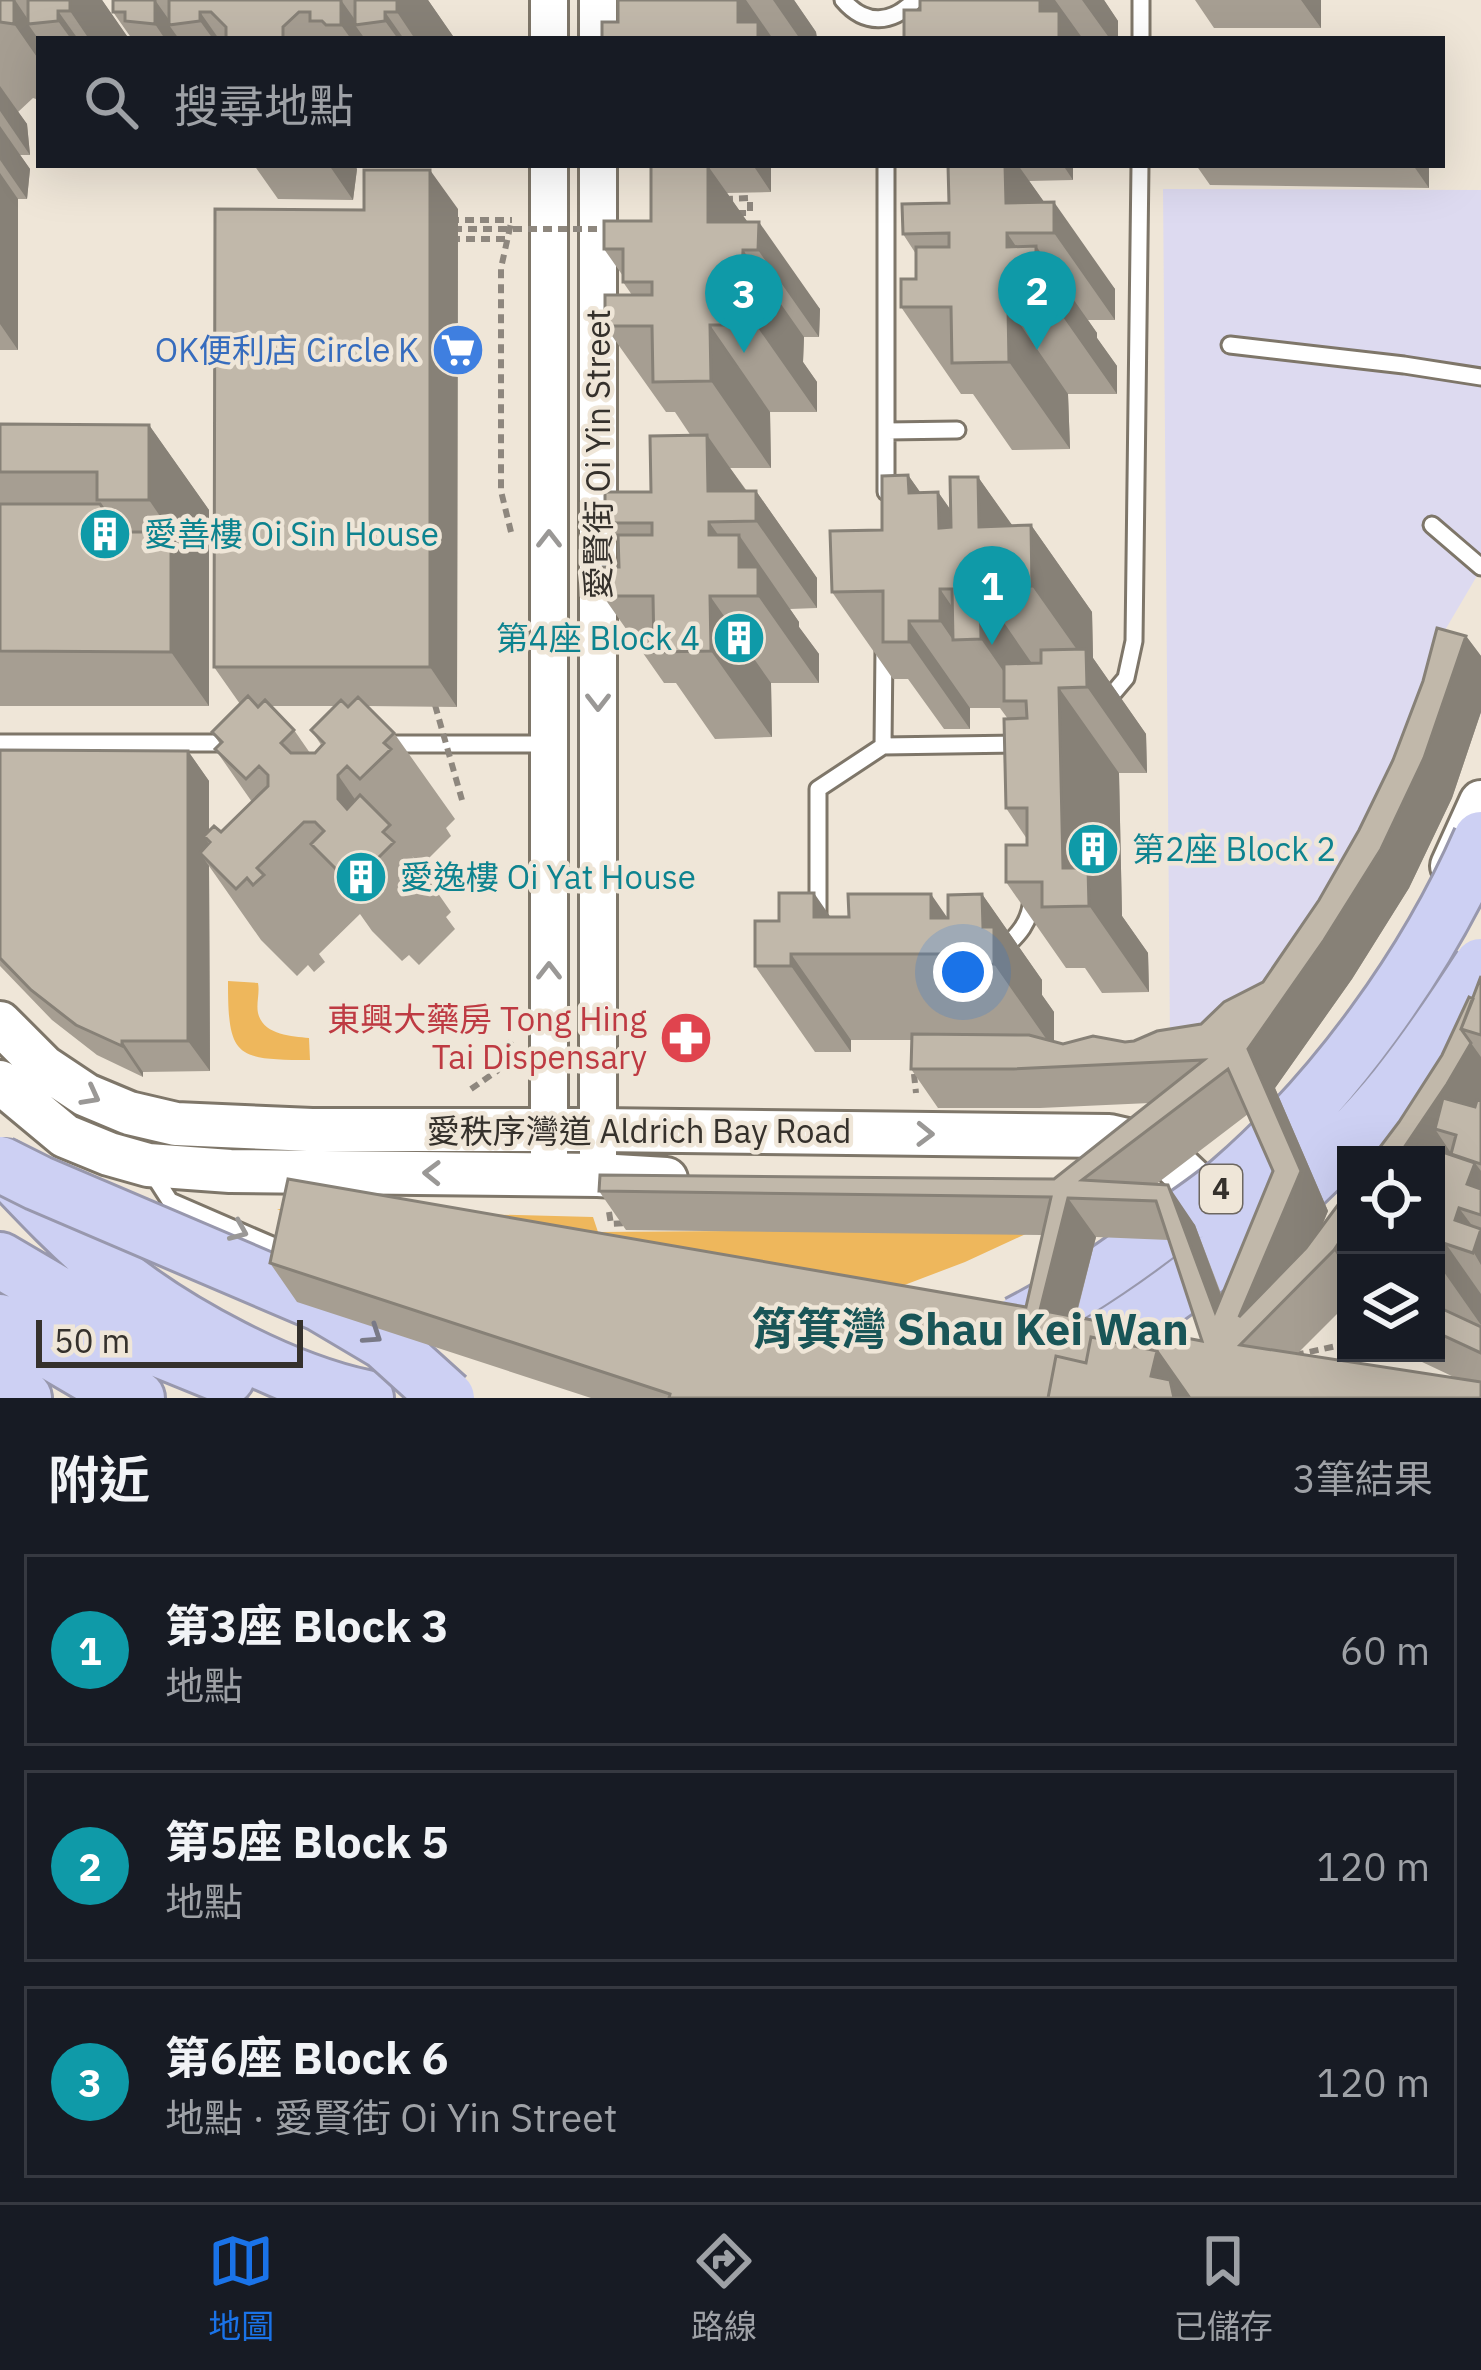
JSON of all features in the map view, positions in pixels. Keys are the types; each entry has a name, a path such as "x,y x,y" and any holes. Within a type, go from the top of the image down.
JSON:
{"highway":[{"name":"4","path":"980,1332 1039,1314 1108,1271 1229,1183 1295,1118 1393,996 1481,838"},
{"name":"4","path":"992,1398 1078,1354 1228,1253 1337,1153 1395,1088 1481,966"},
{"path":"0,1163 115,1274 290,1387"},
{"path":"0,1163 336,1312 385,1342 447,1398"},
{"path":"0,1260 136,1340 214,1372 290,1387 315,1382 366,1398"},
{"path":"0,1322 136,1398"},
{"path":"0,1379 24,1398"}],"main road":[{"path":"980,1332 1054,1282 1139,1210 1196,1183 1262,1130 1329,1054 1386,976 1433,901 1481,802"},
{"path":"1371,1146 1481,998"},
{"name":"愛秩序灣道 Aldrich Bay Road","path":"0,1023 44,1066 86,1095 153,1120 202,1127 1108,1136 1157,1148 1265,1252"},
{"name":"愛秩序灣道 Aldrich Bay Road","path":"0,1082 65,1136 148,1165 230,1171 548,1174 604,1192 705,1180"},
{"path":"1032,1398 1125,1348 1222,1287 1337,1182"},
{"path":"1139,1210 1222,1287"}],"street":[{"path":"548,0 548,36"},
{"path":"598,0 598,36"},
{"name":"愛賢街 Oi Yin Street","path":"548,168 548,1174"},
{"name":"愛賢街 Oi Yin Street","path":"598,168 598,1130 604,1192"}],"lane":[{"path":"843,0 865,18 880,20 895,16 914,0"},
{"path":"1141,0 1141,36"},
{"path":"886,168 886,499"},
{"path":"1088,714 1117,692 1126,678 1134,641 1140,168"},
{"path":"1230,345 1481,377"},
{"path":"887,431 957,430"},
{"path":"1432,525 1481,567"},
{"path":"883,746 884,634"},
{"path":"0,743 257,743"},
{"path":"375,744 548,744"},
{"path":"818,928 818,789 883,746 1032,744 1032,767"},
{"path":"976,952 999,952 1021,934 1032,905 1032,883"},
{"path":"148,1165 170,1201 298,1256"}],"path":[{"path":"715,199 750,198 750,213 735,213 735,230"},
{"path":"440,220 512,220"},
{"path":"508,239 447,234 607,230"},
{"path":"435,705 462,800"},
{"path":"465,1092 497,1071"},
{"path":"914,1074 915,1093 927,1092"},
{"path":"604,1192 610,1223 628,1223"},
{"path":"1284,1358 1337,1346"},
{"path":"1358,1362 1362,1368"}],"shaded area":[{"path":"1163,189 1481,190 1481,569 1431,654 1389,782 1260,1002 1170,1041"},
{"path":"228,981 258,983 261,1020 279,1033 309,1038 310,1060 266,1058 241,1049 230,1025"},
{"path":"277,1209 593,1217 598,1232 975,1229 1054,1221 886,1292 318,1228"}],"building":[{"path":"0,0 14,0 14,24 0,22"},
{"path":"28,0 70,0 70,11 58,11 58,21 28,24"},
{"path":"113,0 155,0 155,24 125,21 125,12 113,12"},
{"path":"169,0 341,0 341,25 310,21 310,12 299,12 283,27 283,36 226,36 226,27 211,12 200,12 200,21 169,25"},
{"path":"355,0 397,0 397,12 385,12 385,21 355,25"},
{"path":"618,0 738,0 738,22 758,22 758,36 602,36 602,22 618,22"},
{"path":"920,0 1040,0 1040,11 1059,11 1059,36 904,36 904,10 920,10"},
{"path":"651,168 708,168 708,222 759,222 758,250 743,250 742,282 710,282 710,295 756,295 756,325 710,325 711,381 653,382 652,326 605,326 605,295 652,295 652,282 623,282 623,249 604,249 604,221 651,221"},
{"path":"948,168 1005,168 1006,203 1054,202 1054,233 1007,233 1007,247 1036,246 1036,279 1056,279 1056,307 1008,307 1009,362 952,363 951,307 901,307 901,279 916,279 916,247 949,247 949,233 903,234 902,204 949,203"},
{"path":"364,170 430,170 430,667 214,667 215,209 364,210"},
{"path":"0,424 149,425 149,500 97,500 97,472 0,472"},
{"path":"707,435 708,491 756,491 756,521 709,522 709,535 739,535 739,567 758,567 758,596 710,596 711,651 654,652 653,596 603,596 603,567 619,567 618,535 652,535 652,523 605,523 605,492 651,492 650,436"},
{"path":"908,475 909,493 938,492 939,528 951,527 950,477 978,477 979,527 1031,525 1032,586 980,588 981,639 953,640 952,589 940,589 940,621 909,621 909,642 883,642 883,591 832,592 830,531 882,530 882,476"},
{"path":"0,504 100,504 119,532 171,532 171,652 0,651"},
{"path":"1437,628 1466,636 1424,758 1381,849 1248,1049 1301,1171 1239,1317 1306,1248 1337,1206 1337,1246 1240,1345 1481,1382 1481,1398 1190,1398 1157,1351 1091,1337 1086,1363 1056,1356 1048,1398 669,1398 670,1394 270,1263 288,1179 1026,1307 1051,1197 599,1191 600,1175 1054,1179 1204,1060 911,1069 912,1034 1029,1035 1063,1044 1093,1036 1125,1042 1201,1024 1224,1002 1263,982 1319,900 1393,760","holes":["1228,1069 1273,1171 1215,1312 1168,1185 1082,1180","1068,1198 1156,1201 1202,1341 1040,1310"]},
{"path":"1086,649 1087,687 1059,688 1063,868 1088,868 1089,906 1042,907 1042,882 1006,882 1006,845 1027,845 1027,808 1006,808 1004,719 1027,718 1026,701 1004,701 1004,664 1041,663 1041,650"},
{"path":"248,696 258,707 265,700 294,730 281,743 291,753 315,753 324,743 311,730 341,700 348,707 358,697 394,733 384,743 391,749 360,779 347,766 338,775 338,799 347,809 360,795 390,825 383,832 394,842 358,878 348,868 341,874 311,844 324,831 315,822 304,822 257,868 264,875 253,885 247,878 236,889 200,853 210,842 204,836 214,826 221,832 268,786 268,775 259,766 246,779 215,749 222,742 212,732"},
{"path":"0,750 188,751 188,1041 122,1041 122,1046 76,1025 0,958"},
{"path":"779,893 814,893 814,917 849,917 848,894 931,894 931,918 948,918 948,895 982,894 983,927 994,927 994,964 959,965 959,954 791,954 791,966 755,966 755,921 779,921"},
{"path":"1481,976 1481,1035 1461,1029"},
{"path":"1469,997 1473,999 1461,1029 1471,1043 1447,1084 1405,1146 1381,1146 1399,1122 1442,1055"},
{"path":"1443,1098 1475,1107 1481,1101 1481,1164 1451,1154 1456,1135 1435,1129"},
{"path":"1445,1153 1475,1163 1467,1184 1481,1189 1481,1215 1459,1208 1455,1220 1481,1229 1473,1253 1446,1244"},
{"path":"1445,1310 1481,1327 1481,1353 1445,1336"},
{"path":"1091,1337 1157,1351 1151,1376 1170,1380 1174,1398 1048,1398 1056,1356 1086,1363"}],"place":[{"name":"OK便利店 Circle K","path":"458,350"},
{"name":"第5座 Block 5","path":"1037,350"},
{"name":"第6座 Block 6","path":"744,353"},
{"name":"愛善樓 Oi Sin House","path":"105,534"},
{"name":"第4座 Block 4","path":"739,638"},
{"name":"第3座 Block 3","path":"992,645"},
{"name":"第2座 Block 2","path":"1093,849"},
{"name":"愛逸樓 Oi Yat House","path":"361,877"},
{"name":"東興大藥房 Tong Hing Tai Dispensary","path":"686,1038"}],"district":[{"name":"筲箕灣 Shau Kei Wan","path":"970,1329"}]}
